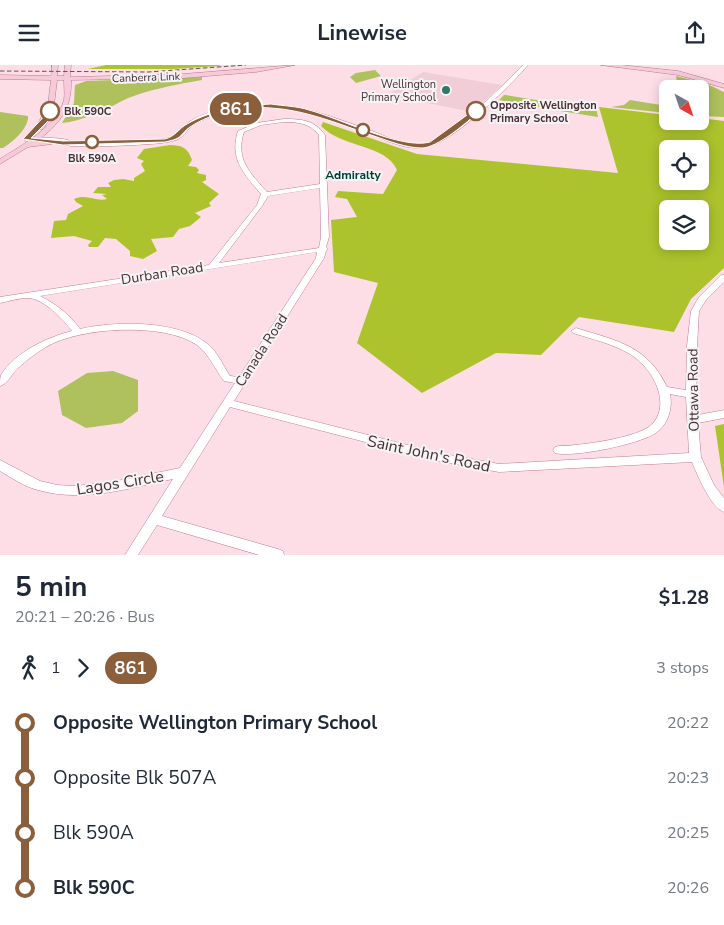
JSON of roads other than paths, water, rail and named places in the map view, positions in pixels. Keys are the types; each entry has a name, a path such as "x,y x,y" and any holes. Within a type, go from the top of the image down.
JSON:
{"main road":[{"name":"Canberra Link","path":"67,73 77,76 197,73 278,65"},
{"name":"Canberra Link","path":"0,76 26,78 54,77 67,73 91,79 198,76 292,65"},
{"path":"604,65 678,73 724,85"},
{"path":"624,65 683,73 724,85"},
{"path":"0,157 27,142 48,117 53,102 54,77 50,67 18,75"},
{"path":"0,162 58,117 67,100 67,73"},
{"name":"Canberra Link","path":"0,76 54,77"},
{"path":"26,78 46,82 54,88"},
{"path":"67,88 91,79"},
{"path":"53,102 59,98 67,100"},
{"path":"27,142 49,142"}],"street":[{"path":"27,142 175,140 190,127 212,117 244,109 266,107 303,112 401,145 421,147 434,145 470,119 528,65"},
{"path":"265,194 242,169 237,144 241,131 260,123 278,121 300,121 316,127 322,135 324,249"},
{"path":"265,194 323,186"},
{"path":"213,265 260,205 265,194"},
{"name":"Durban Road","path":"0,300 324,249"},
{"name":"Canada Road","path":"131,555 324,249"},
{"name":"Ottawa Road","path":"724,277 702,299 695,311 691,394 695,457 710,488 724,507"},
{"path":"29,295 49,304 66,318 76,330"},
{"path":"0,383 29,355 52,341 76,330 122,326 157,329 194,339 209,350 218,361 227,379 241,380"},
{"path":"559,450 625,440 654,429 666,413 664,390 655,372 634,353 618,345 576,331"},
{"path":"664,390 691,394"},
{"name":"Saint John's Road","path":"228,403 469,464 499,468 695,457"},
{"path":"693,420 724,414"},
{"path":"598,462 602,455 601,445"},
{"name":"Lagos Circle","path":"0,464 4,468 38,485 66,490 94,489 185,472"},
{"path":"154,519 278,555"}],"railway":[{"path":"0,71 148,72 246,65"}],"place":[{"name":"Wellington Primary School","path":"446,90"},
{"name":"Blk 590C","path":"50,111"},
{"name":"Opposite Wellington Primary School","path":"476,111"},
{"name":"Blk 590A","path":"92,142"}],"district":[{"name":"Admiralty","path":"353,175"}]}
